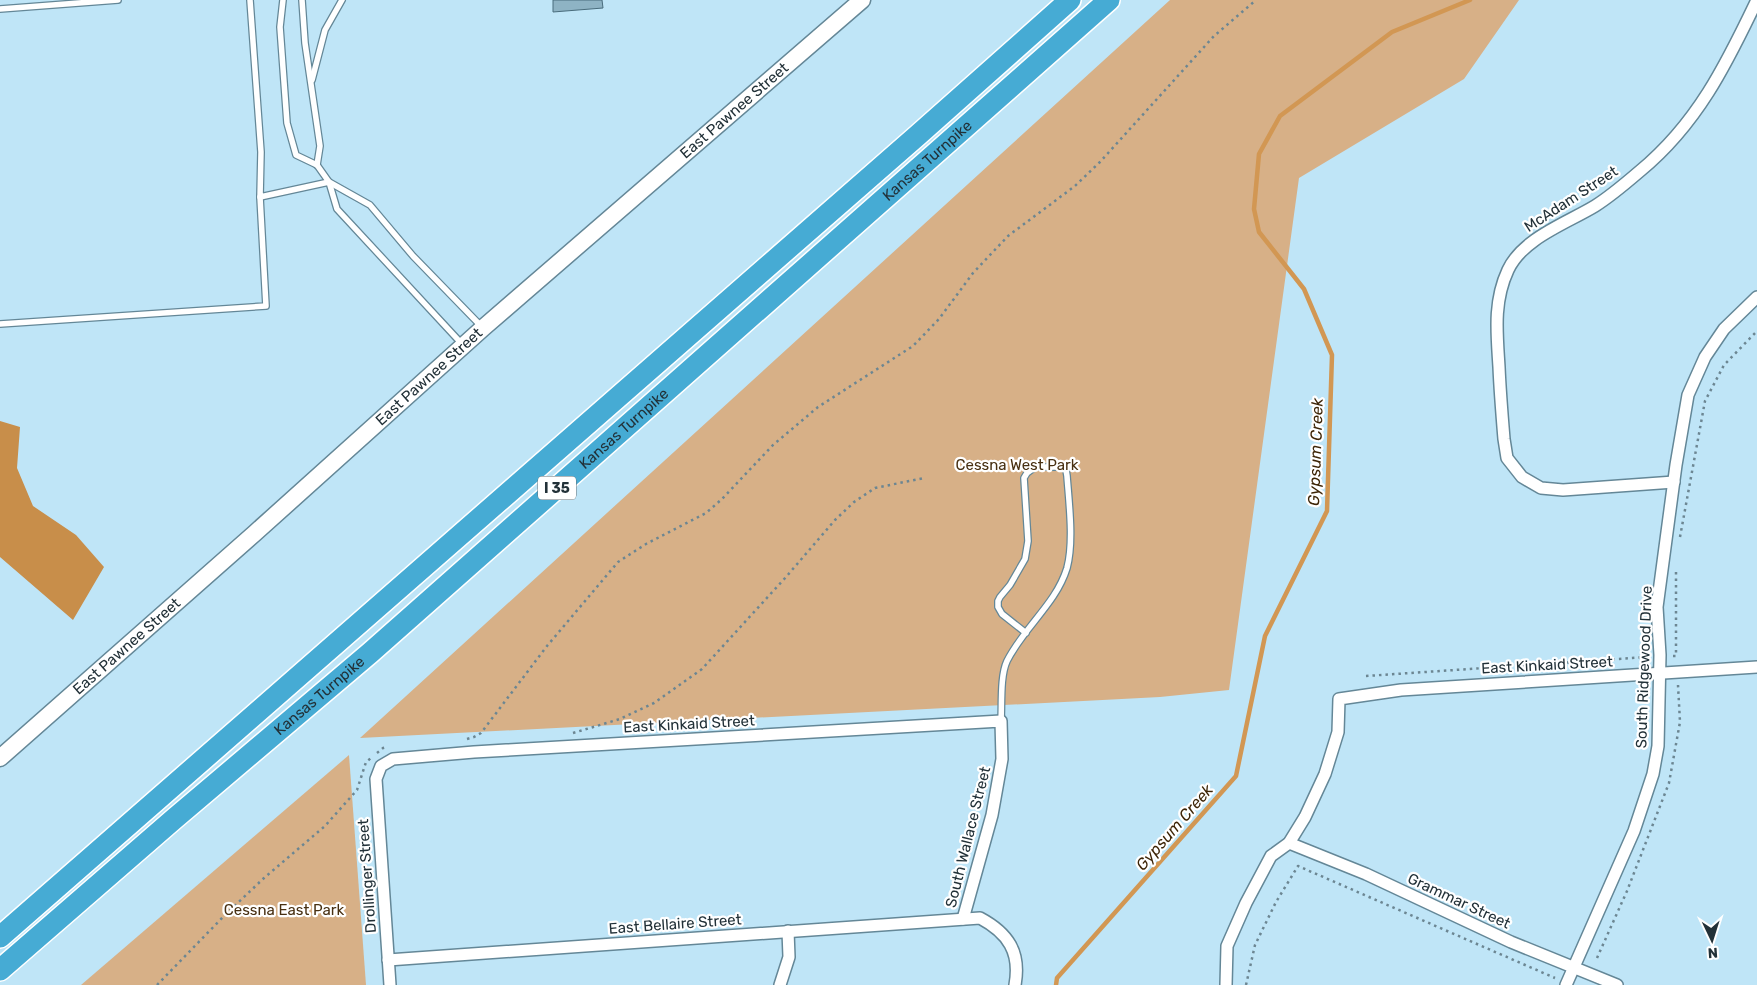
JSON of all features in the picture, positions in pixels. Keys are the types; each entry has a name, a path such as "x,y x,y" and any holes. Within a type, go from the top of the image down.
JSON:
{"highway":[{"name":"Kansas Turnpike","path":"0,937 1070,0"},
{"name":"Kansas Turnpike","path":"0,970 370,653 1108,0"}],"main road":[{"name":"East Pawnee Street","path":"0,758 255,533 483,328 862,0"}],"street":[{"name":"McAdam Street","path":"1674,482 1564,490 1540,488 1522,476 1507,458 1504,439 1496,317 1500,291 1509,268 1525,247 1596,205 1640,171 1670,144 1697,112 1732,53 1757,0"},
{"name":"South Ridgewood Drive","path":"1561,982 1574,968 1634,830 1653,774 1658,746 1660,656 1657,607 1688,395 1705,357 1724,329 1757,297"},
{"name":"East Kinkaid Street","path":"1289,843 1305,817 1325,774 1338,732 1339,699 1401,690 1757,667"},
{"name":"East Kinkaid Street","path":"380,766 393,760 474,752 1001,721"},
{"name":"South Wallace Street","path":"1001,721 1002,759 992,815 963,919 980,918 994,925 1006,936 1014,950 1017,975 1015,985"},
{"name":"Drollinger Street","path":"380,766 376,779 390,985"},
{"name":"Grammar Street","path":"1289,843 1366,874 1512,942 1617,985"},
{"path":"1226,985 1227,946 1246,903 1271,856 1289,843"},
{"name":"East Bellaire Street","path":"388,960 963,919"},
{"path":"780,985 789,957 788,931"}],"lane":[{"path":"0,9 118,0"},
{"path":"0,324 266,306 260,197 261,152 250,0"},
{"path":"283,0 280,27 287,123 296,155 317,165 329,182 337,209 463,346"},
{"path":"302,0 320,146 317,165"},
{"path":"311,84 326,30 342,0"},
{"path":"260,197 329,182 370,205 412,256 483,328"},
{"path":"1001,721 1006,662 1051,602 1067,567 1070,537 1067,476 1066,470 1061,466 1035,467 1024,478 1028,541 1025,559 998,601 1002,614 1026,633"}],"path":[{"path":"466,739 481,733 547,646 618,562 646,544 706,513 722,499 773,445 818,407 913,346 939,319 973,273 1008,236 1075,186 1100,162 1214,36 1256,0"},
{"path":"1679,544 1705,401 1724,365 1757,331"},
{"path":"569,734 620,719 654,703 702,669 835,520 854,502 875,488 924,478"},
{"path":"1366,676 1676,656 1676,561"},
{"path":"462,743 472,742"},
{"path":"157,985 264,878 325,826 357,790 366,762 383,748 393,747"},
{"path":"1246,985 1254,945 1276,902 1298,866 1561,982"}],"green space":[{"name":"Cessna West Park","path":"1170,0 1519,0 1464,79 1299,178 1229,690 1160,697 360,738"},
{"name":"Cessna East Park","path":"349,755 366,985 81,985"}],"shaded area":[{"path":"0,421 20,427 17,468 33,506 76,535 104,567 73,620 0,557"}],"building":[{"path":"553,0 602,0 603,8 553,12"}],"waterway":[{"name":"Gypsum Creek","path":"1056,985 1057,978 1236,776 1265,636 1327,511 1332,355 1304,289 1259,232 1254,209 1259,154 1280,116 1392,32 1470,0"}]}
